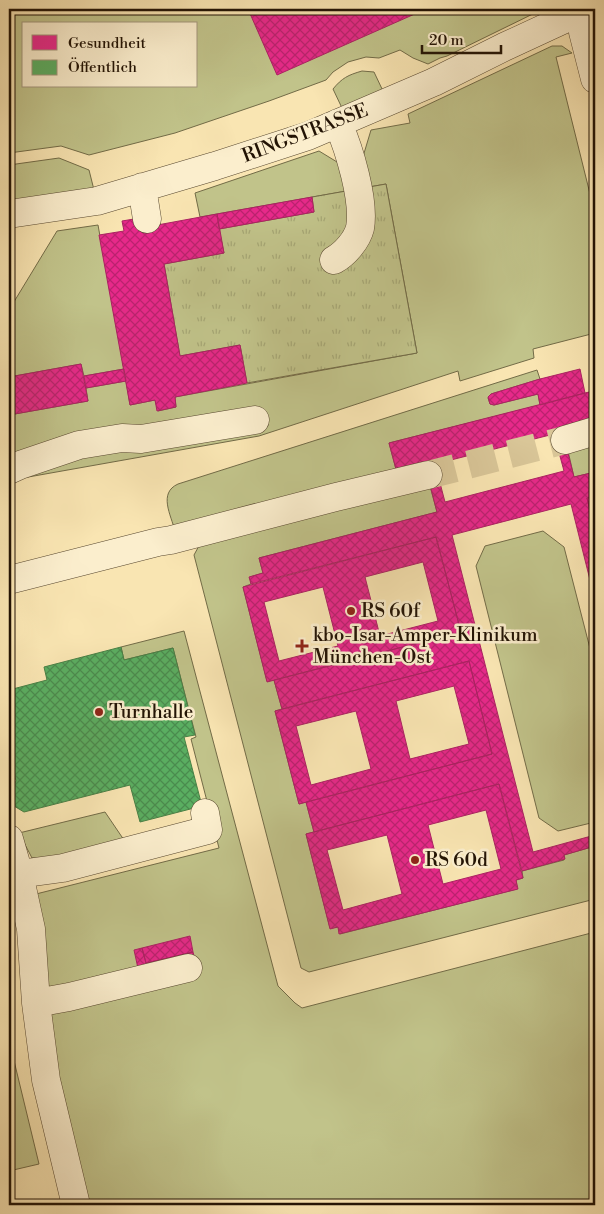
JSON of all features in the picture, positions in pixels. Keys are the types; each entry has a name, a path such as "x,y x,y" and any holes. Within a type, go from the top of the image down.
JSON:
{"lane":[{"path":"583,10 583,32 595,79"},
{"name":"RINGSTRASSE","path":"9,214 97,201 308,136 434,82 504,46 583,10"},
{"path":"334,260 341,256 351,244 359,230 361,216 358,189 352,163 338,123"},
{"path":"142,187 147,219"},
{"path":"9,470 79,445 122,438 140,439 255,420"},
{"path":"565,440 595,432"},
{"path":"9,580 428,475"},
{"path":"19,874 63,868 208,830 205,813"},
{"path":"9,839 31,928 36,1003 46,1080 76,1205"},
{"path":"36,1003 69,997 188,968"}],"green space":[{"path":"9,9 543,9 428,64 400,50 379,58 366,57 348,62 333,72 326,80 175,133 89,155 61,146 9,153"},
{"path":"552,46 562,46 572,53 556,57 595,214 595,333 533,349 534,358 460,381 458,371 259,436 17,479 9,482 9,415 88,401 86,388 126,381 130,405 155,400 158,411 176,407 175,397 417,353 386,184 200,217 195,193 319,151 342,165 362,160 371,130 410,123 408,114"},
{"path":"362,71 374,72 383,91 342,108 333,89 346,77"},
{"path":"59,158 89,170 94,190 24,201 9,198 9,165"},
{"path":"386,184 417,353 247,383 240,345 180,356 164,264 224,253 219,229 314,212 312,197"},
{"path":"98,225 124,369 84,376 81,364 9,377 9,310 57,231"},
{"path":"537,370 540,379 491,394 488,398 490,404 494,405 538,394 540,405 389,443 397,473 175,531 167,499 172,488 178,484"},
{"path":"595,444 595,472 574,477 568,451"},
{"path":"430,486 437,512 259,558 263,573 250,577 251,584 243,587 267,681 274,680 282,709 275,711 299,804 306,802 314,832 306,834 330,928 338,927 340,934 517,889 516,880 523,878 522,871 564,860 564,855 595,846 595,899 309,972 301,968 194,555 200,544"},
{"path":"543,531 564,547 595,668 595,822 558,831 539,818 476,566 485,546"},
{"path":"184,631 278,986 295,1003 302,1008 595,932 595,1205 84,1205 51,1067 36,894 219,848 191,739 196,737 173,648 124,660 121,647"},
{"path":"105,812 124,840 53,859 32,858 19,833"},
{"path":"9,1040 39,1164 9,1171"}],"building: Gesundheit":[{"path":"248,9 426,9 277,75"},
{"path":"312,197 314,212 219,229 217,214"},
{"path":"217,214 224,253 164,264 180,356 240,345 247,383 175,397 176,407 157,411 155,400 130,405 99,235 124,231 122,221 140,218 141,228"},
{"path":"595,360 595,377 591,361"},
{"path":"81,364 88,401 9,415 9,377"},
{"path":"124,369 126,381 86,388 84,376"},
{"path":"580,369 585,393 540,405 538,394 494,405 490,404 488,397 491,394"},
{"path":"593,391 595,422 562,430 574,477 595,472 595,495 587,498 595,531 595,600 571,504 452,535 533,852 595,835 595,846 564,855 565,859 522,871 499,784 314,832 306,802 492,754 469,661 282,709 274,680 461,632 436,537 251,584 249,577 263,573 259,558 437,512 425,466 397,473 389,443","holes":["554,434 564,471 445,502 435,464"]},
{"path":"595,495 595,531 587,498"},
{"name":"RS 60f","path":"436,537 461,632 267,682 243,587","holes":["423,562 438,621 380,636 365,577","323,587 338,646 279,661 264,602"]},
{"path":"469,661 492,754 299,804 275,711","holes":["454,686 469,744 410,759 396,701","356,711 371,769 311,785 296,726"]},
{"name":"RS 60d","path":"499,784 523,878 516,880 518,889 339,934 338,927 330,929 306,834","holes":["486,810 501,869 443,884 428,825","387,835 402,894 343,910 327,850"]},
{"path":"190,936 193,952 146,963 142,948"},
{"path":"142,948 146,963 193,952 195,959 139,973 134,950"}],"building: Öffentlich":[{"name":"Turnhalle","path":"121,647 124,660 173,648 195,735 184,737 202,806 140,822 130,785 24,812 9,803 9,793 16,781 9,752 9,690 47,680 44,667"}],"tunnel":[{"path":"428,475 565,440"}],"place":[{"name":"RS 60f","path":"351,611"},
{"name":"kbo-Isar-Amper-Klinikum München-Ost","path":"302,646"},
{"name":"Turnhalle","path":"99,712"},
{"name":"RS 60d","path":"415,860"}]}
